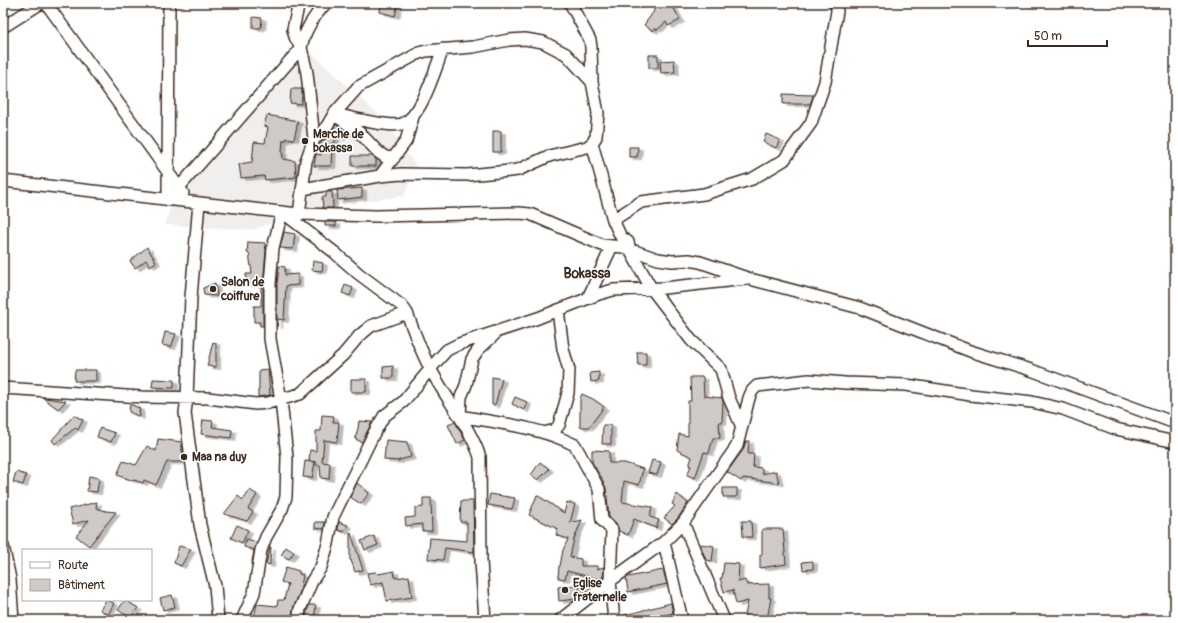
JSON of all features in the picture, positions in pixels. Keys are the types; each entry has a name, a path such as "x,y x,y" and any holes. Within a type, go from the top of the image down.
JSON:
{"street":[{"path":"3,27 41,3"},
{"path":"46,3 179,187 194,202 187,398 185,413 200,525 215,586 218,620"},
{"path":"168,200 169,3"},
{"path":"299,3 293,29 295,37 301,48 307,72 314,139 306,161 299,214"},
{"path":"168,200 301,48 303,39 312,21 326,3"},
{"path":"302,189 401,174 467,175 518,170 549,156 586,147 592,143 596,137 598,114 592,82 590,40 570,3"},
{"path":"613,220 641,202 704,194 752,179 784,160 811,123 826,82 837,11 836,3"},
{"path":"314,139 324,131 334,114 358,87 419,53 442,49 474,47 509,40 525,39 543,42 571,58 578,69 592,82"},
{"path":"380,176 406,141 413,117 421,106 442,49"},
{"path":"334,114 388,124 402,124 413,117"},
{"path":"334,114 360,133 385,157 394,158"},
{"path":"592,143 613,220 621,237 628,242 630,250 651,288 691,340 721,369 730,398 742,427"},
{"path":"3,181 299,214 376,216 519,212 534,216 602,244 630,250 658,259 700,262 750,279 860,308 970,351 1031,370 1175,423"},
{"path":"282,212 334,252 359,274 402,306 407,313 430,370 460,416 476,445 480,456 481,561 485,620"},
{"path":"242,620 254,593 261,550 266,537 282,509 286,497 287,456 281,400 270,339 273,248 282,212"},
{"path":"588,298 612,246"},
{"path":"298,620 300,609 312,581 321,567 328,544 333,517 374,433 384,416 403,402 447,350 453,346 495,333 613,290 664,288 750,279"},
{"path":"544,433 555,430 562,419 568,392 568,365 563,349 558,310"},
{"path":"3,388 142,397 208,398 256,404 268,403 300,394 343,355 359,336 371,326 407,313"},
{"path":"460,416 462,397 472,360 478,350 495,333"},
{"path":"560,620 610,581 664,542 683,523 737,446 749,398 752,391 757,386 809,380 906,385 971,395 1032,402 1063,409 1116,429 1175,442"},
{"path":"460,416 544,433 575,445 599,489 602,520 612,530 610,581 614,620"},
{"path":"562,419 569,442"},
{"path":"683,523 724,620"},
{"path":"664,542 682,620"},
{"path":"3,546 10,579 13,620"}],"shaded area":[{"name":"Marche de bokassa","path":"307,49 379,115 417,167 404,196 313,208 253,230 165,225 176,188 234,111"}],"building":[{"path":"381,3 398,3 395,16 380,12"},
{"path":"653,3 671,3 680,20 668,26 666,22 657,30 655,28 653,31 644,25 654,11"},
{"path":"253,17 262,18 261,28 253,28"},
{"path":"649,55 658,55 658,68 649,68"},
{"path":"674,60 675,72 661,73 660,61"},
{"path":"291,89 302,89 301,104 290,103"},
{"path":"783,94 813,95 813,97 810,104 783,104"},
{"path":"267,115 298,121 294,139 286,138 286,140 283,140 282,150 283,159 295,161 296,177 265,180 264,176 241,178 239,164 252,162 254,142 265,143 268,127 264,126"},
{"path":"336,124 342,128 341,138 335,135 335,143 332,143 331,166 314,166 316,154 321,155 321,142 330,135"},
{"path":"493,131 501,131 501,152 493,152"},
{"path":"766,134 780,140 776,148 763,142"},
{"path":"629,147 638,147 637,157 629,157"},
{"path":"352,156 372,156 376,159 376,166 352,166"},
{"path":"362,188 362,197 338,200 337,190"},
{"path":"326,192 332,192 333,208 323,208 322,197 326,197"},
{"path":"325,222 336,222 336,226 325,226"},
{"path":"284,232 295,234 293,249 280,248"},
{"path":"248,242 265,243 263,326 260,326 260,322 254,322 254,306 261,306 261,284 246,284 246,274 252,274 249,253 247,253"},
{"path":"147,247 156,262 150,266 146,260 135,268 130,261"},
{"path":"313,261 323,263 322,271 312,270"},
{"path":"279,266 285,267 285,275 298,274 298,285 286,286 284,320 278,319 277,326 277,284"},
{"path":"215,283 217,296 204,295 203,288"},
{"path":"345,285 353,288 350,296 342,293"},
{"path":"165,332 176,334 171,347 162,345"},
{"path":"213,342 216,343 216,367 207,366"},
{"path":"637,352 646,352 646,365 638,365"},
{"path":"393,366 393,378 383,378 383,367"},
{"path":"268,369 270,395 258,397 259,370"},
{"path":"75,370 96,370 96,381 74,381"},
{"path":"599,372 599,381 591,382 590,373"},
{"path":"492,377 502,379 495,405 492,405"},
{"path":"690,377 703,377 704,396 722,398 723,401 722,422 719,422 720,438 713,438 709,453 704,452 695,478 687,475 691,466 689,466 692,457 677,450 679,434 688,436 688,401 691,401"},
{"path":"153,379 174,380 174,388 152,387"},
{"path":"351,379 366,379 366,392 351,392"},
{"path":"582,394 593,399 604,407 589,427 580,427 580,399"},
{"path":"515,397 527,402 524,410 512,404"},
{"path":"43,398 45,398 66,401 58,409"},
{"path":"130,404 139,408 140,417 129,412"},
{"path":"74,415 83,420 78,430 75,428 55,444 52,440"},
{"path":"322,415 334,416 333,422 339,422 337,442 324,440 322,462 330,463 329,479 321,478 320,465 316,465 316,462 309,461 310,450 316,451 316,431 321,431"},
{"path":"203,420 213,421 212,427 232,430 231,438 201,434"},
{"path":"359,421 372,422 362,442 355,439"},
{"path":"455,422 465,440 457,444 448,425"},
{"path":"603,425 611,425 611,444 602,444"},
{"path":"100,428 115,433 111,442 97,437"},
{"path":"158,439 182,442 184,462 167,462 156,485 144,480 143,483 117,475 123,461 136,465 147,446 156,451"},
{"path":"386,440 407,442 411,457 399,461 384,460"},
{"path":"746,441 749,441 748,454 754,454 753,467 762,468 762,474 776,471 779,483 743,478 741,481 727,472 743,450"},
{"path":"592,450 609,451 609,463 625,463 643,469 639,485 624,481 622,502 652,507 650,517 659,520 656,528 634,519 628,535 619,531 617,525 609,517 606,488 601,476 592,462"},
{"path":"652,460 661,462 657,475 648,473"},
{"path":"305,461 315,462 312,478 303,477"},
{"path":"540,462 549,469 538,480 531,475"},
{"path":"16,472 26,475 23,485 13,482"},
{"path":"89,476 99,478 97,492 87,491"},
{"path":"357,483 369,493 361,504 350,497"},
{"path":"723,488 737,488 737,497 723,497"},
{"path":"250,490 257,495 248,509 253,512 247,521 224,514 238,496 243,500"},
{"path":"490,494 515,498 512,509 488,505"},
{"path":"677,494 688,503 672,524 664,518 675,506 672,504"},
{"path":"537,495 564,513 567,502 575,504 570,523 582,520 574,539 570,557 581,559 581,566 597,566 597,569 604,567 603,577 598,579 567,571 565,579 558,578 563,550 568,539 556,535 558,529 529,515"},
{"path":"423,498 431,498 432,531 422,531 422,524 406,526 405,518 415,517 415,508 423,507"},
{"path":"461,501 473,501 474,552 445,548 443,560 428,559 430,538 467,541 467,522 460,522"},
{"path":"97,502 96,508 116,512 89,546 76,536 89,520 73,524 69,509"},
{"path":"742,521 751,521 752,537 743,537"},
{"path":"315,522 325,522 324,529 315,528"},
{"path":"339,522 348,525 343,532 338,530"},
{"path":"237,525 248,530 242,543 231,538"},
{"path":"762,529 783,529 786,564 760,568 760,555 762,554"},
{"path":"350,533 363,570 355,572 350,560"},
{"path":"374,536 378,545 365,550 361,541"},
{"path":"246,539 257,542 252,562 254,550 244,547"},
{"path":"700,544 714,546 712,561 706,560"},
{"path":"179,546 191,549 181,566 174,563"},
{"path":"271,547 270,565 266,564"},
{"path":"286,547 294,552 289,559 281,555"},
{"path":"813,561 813,569 803,570 802,562"},
{"path":"724,563 739,564 738,582 745,580 747,585 769,584 769,598 771,598 767,620 744,620 748,601 736,604 733,590 724,592 720,578 722,578"},
{"path":"286,567 299,571 299,574 303,575 300,592 294,606 291,619 267,615 267,618 254,617 257,604 277,606 278,600 284,600 288,584 281,582"},
{"path":"663,570 667,584 628,592 626,578"},
{"path":"394,571 395,578 409,576 412,597 387,601 383,582 370,585 367,573 376,572 378,574"},
{"path":"579,585 580,595 576,599 559,601 558,587"},
{"path":"172,595 175,607 163,610 160,598"},
{"path":"105,601 114,603 108,615 100,610"},
{"path":"124,601 138,608 130,618 118,610"},
{"path":"671,603 673,613 647,620 621,620 621,616"},
{"path":"309,605 316,605 314,620 305,620"}],"place":[{"name":"Marche de bokassa","path":"305,141"},
{"name":"Salon de coiffure","path":"213,289"},
{"name":"Maa na duy","path":"184,457"},
{"name":"Eglise fraternelle","path":"565,590"}],"district":[{"name":"Bokassa","path":"587,273"}]}
